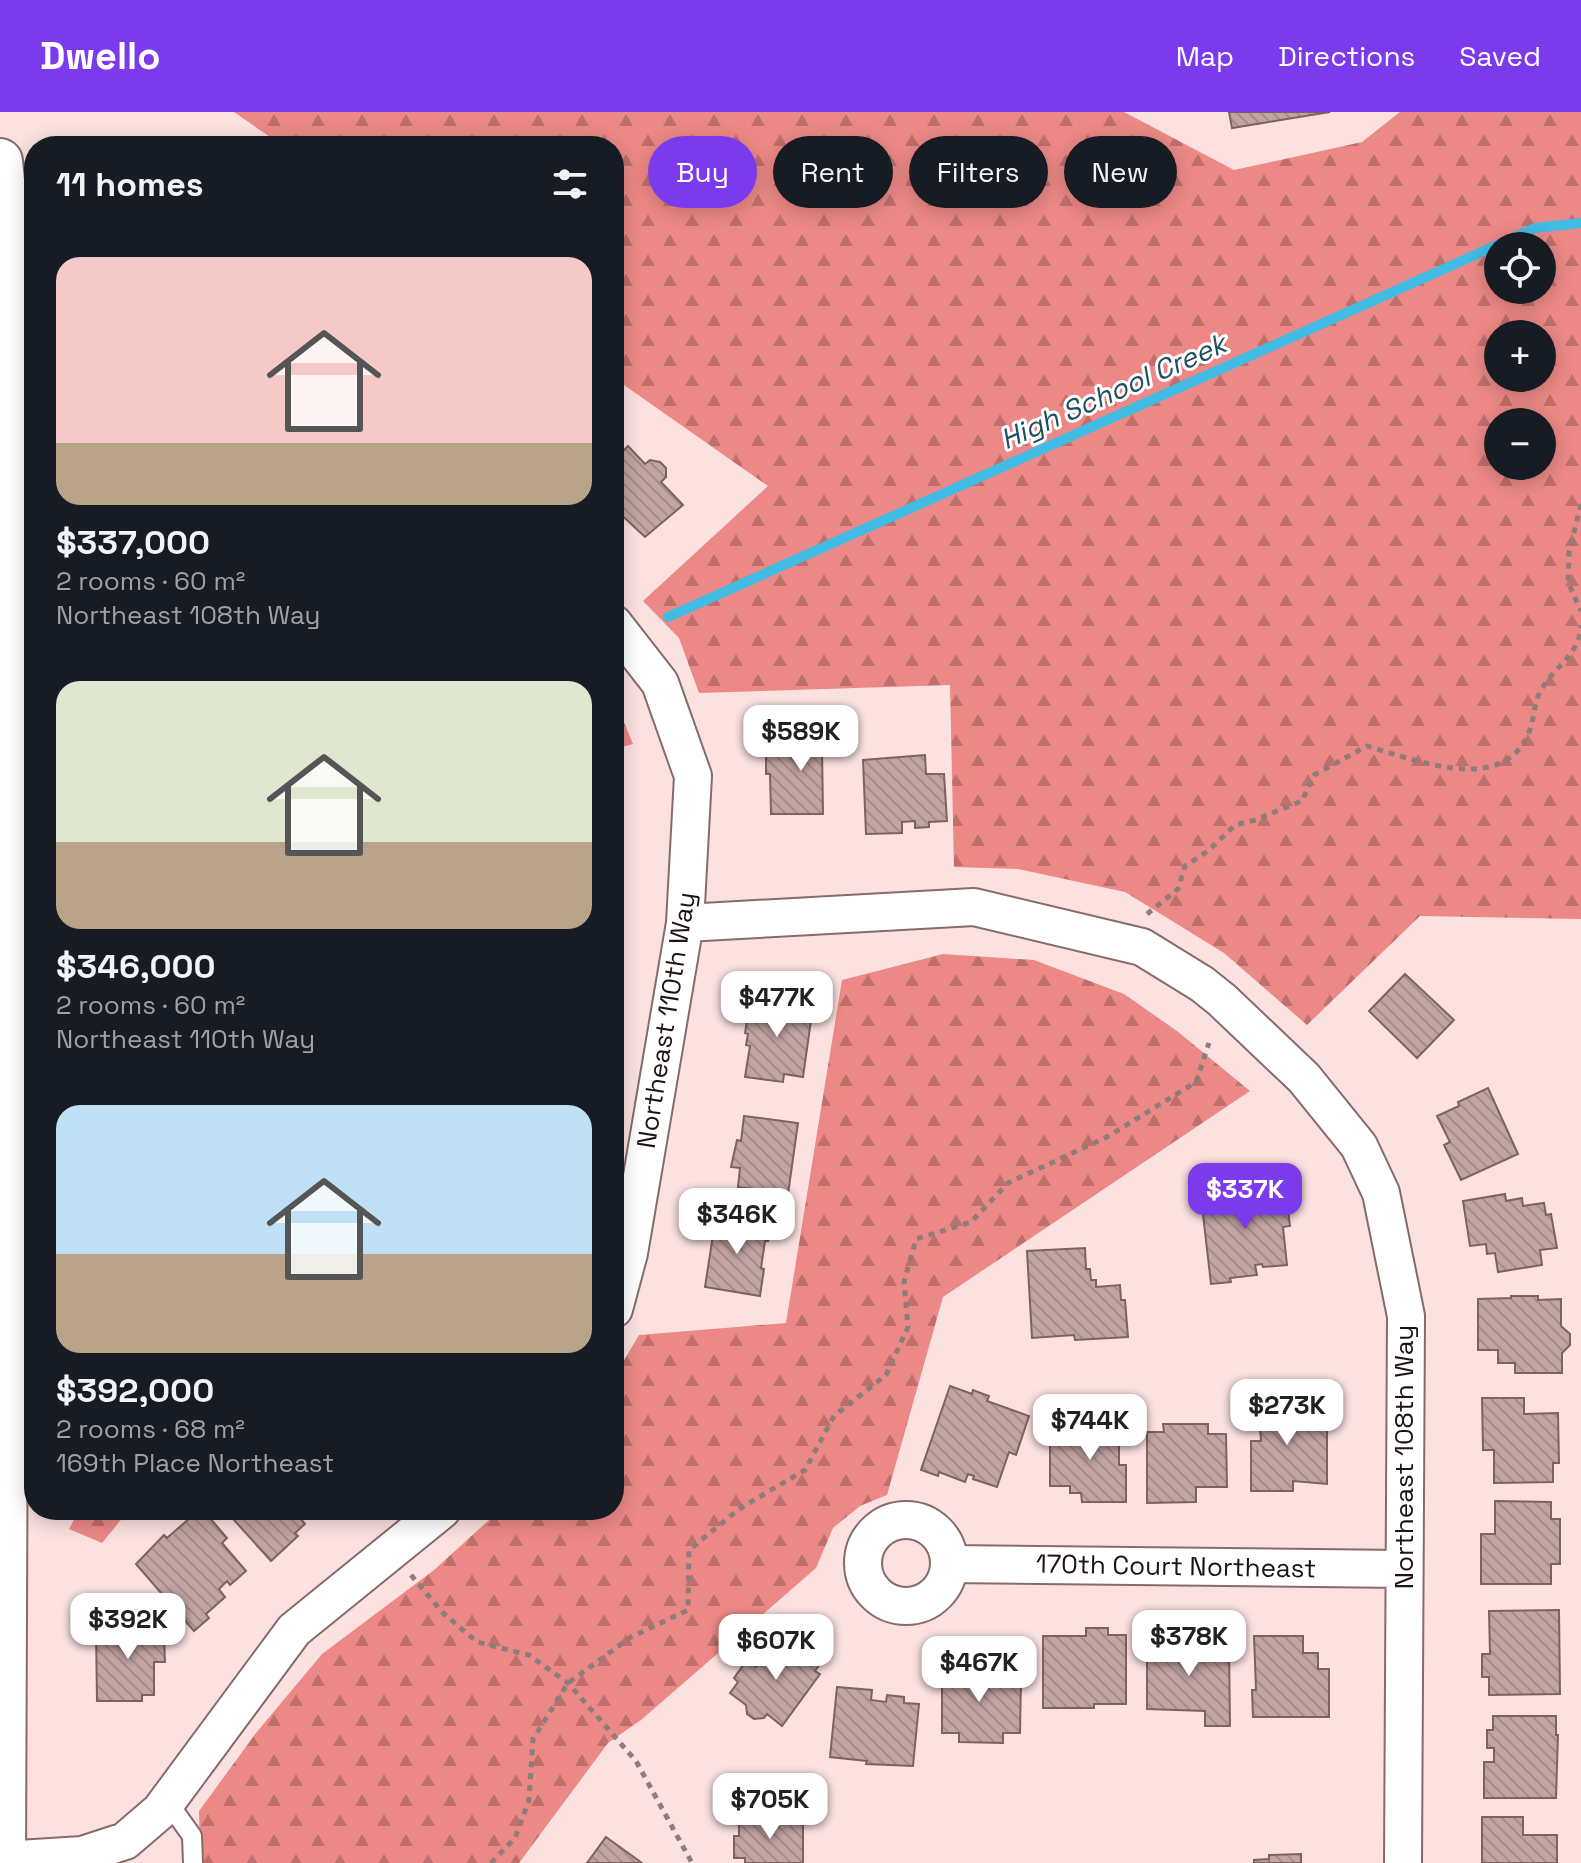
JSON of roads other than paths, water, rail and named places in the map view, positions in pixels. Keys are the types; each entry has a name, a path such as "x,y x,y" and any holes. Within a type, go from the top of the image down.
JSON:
{"street":[{"path":"0,161 14,362 3,1862 82,1855 125,1841 160,1811 294,1630 430,1520"},
{"name":"Northeast 110th Way","path":"624,637 660,683 693,776 685,923 624,1272"},
{"name":"Northeast 108th Way","path":"685,923 974,907 1142,947 1212,992 1304,1078 1359,1146 1381,1193 1406,1316 1403,1863"},
{"name":"170th Court Northeast","path":"949,1564 1403,1569"}],"lane":[{"path":"167,1801 192,1836 193,1863"}],"waterway":[{"name":"High School Creek","path":"668,617 1535,228 1581,223"}]}
